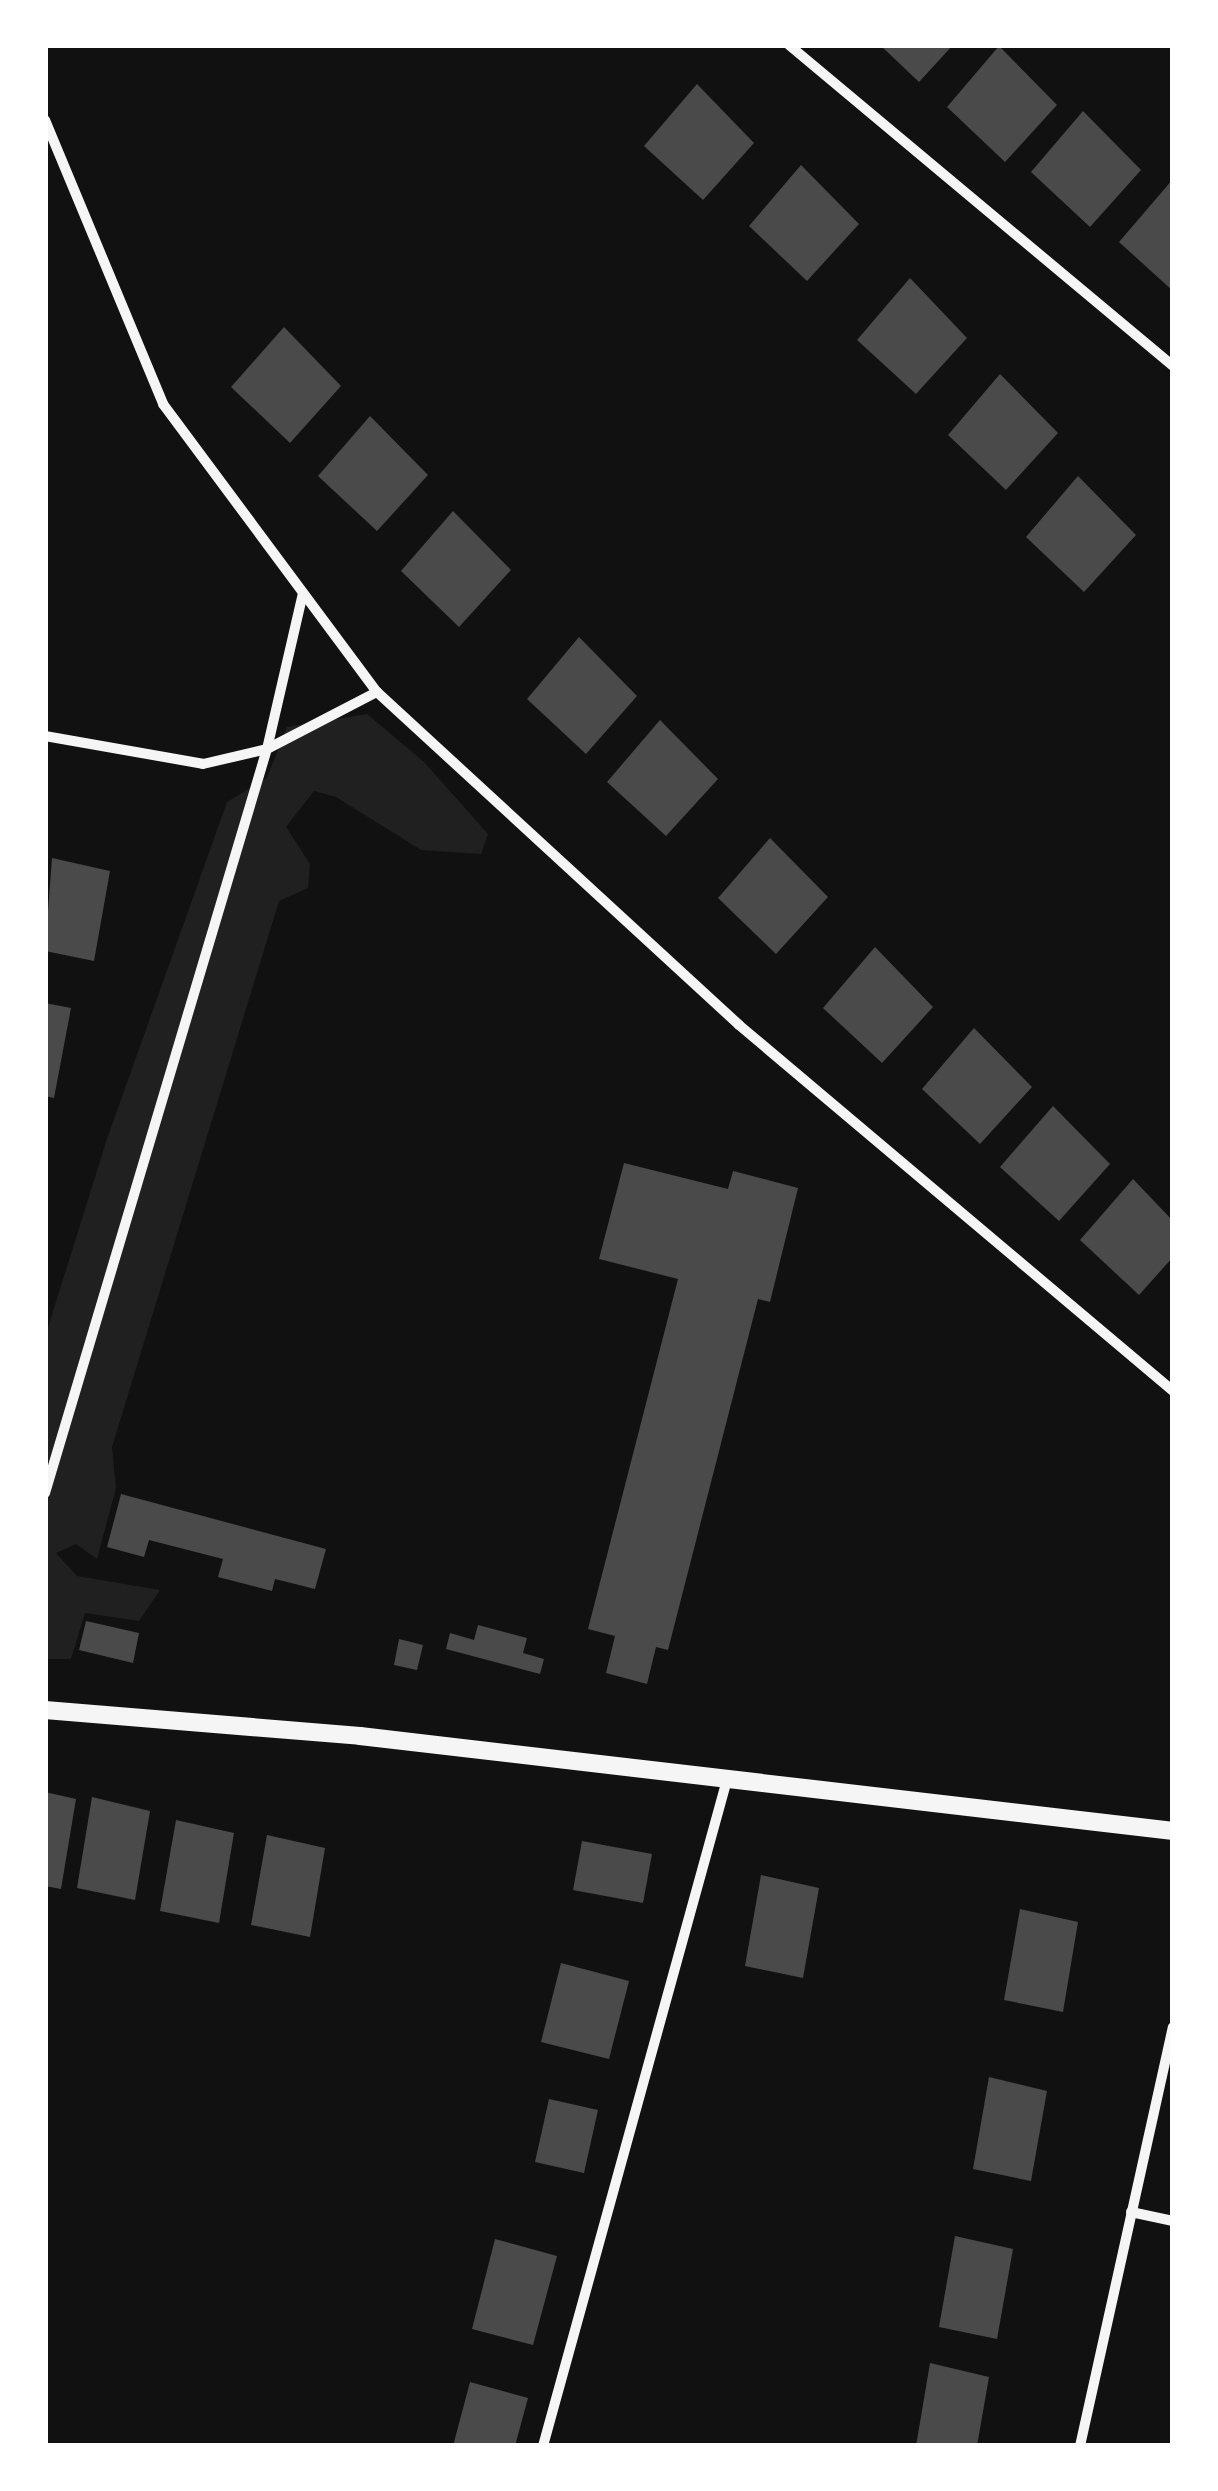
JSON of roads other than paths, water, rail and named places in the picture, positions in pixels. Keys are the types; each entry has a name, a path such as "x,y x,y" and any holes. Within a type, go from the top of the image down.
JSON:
{"street":[{"path":"790,45 1173,366"},
{"path":"45,120 163,404 377,692 739,1025 1173,1390"},
{"path":"45,1493 267,749 303,593"},
{"path":"45,736 203,764 267,749 377,692"},
{"path":"45,1710 360,1736 1173,1830"},
{"path":"543,2446 727,1780"},
{"path":"1080,2446 1173,2027"},
{"path":"1131,2212 1173,2220"}]}
